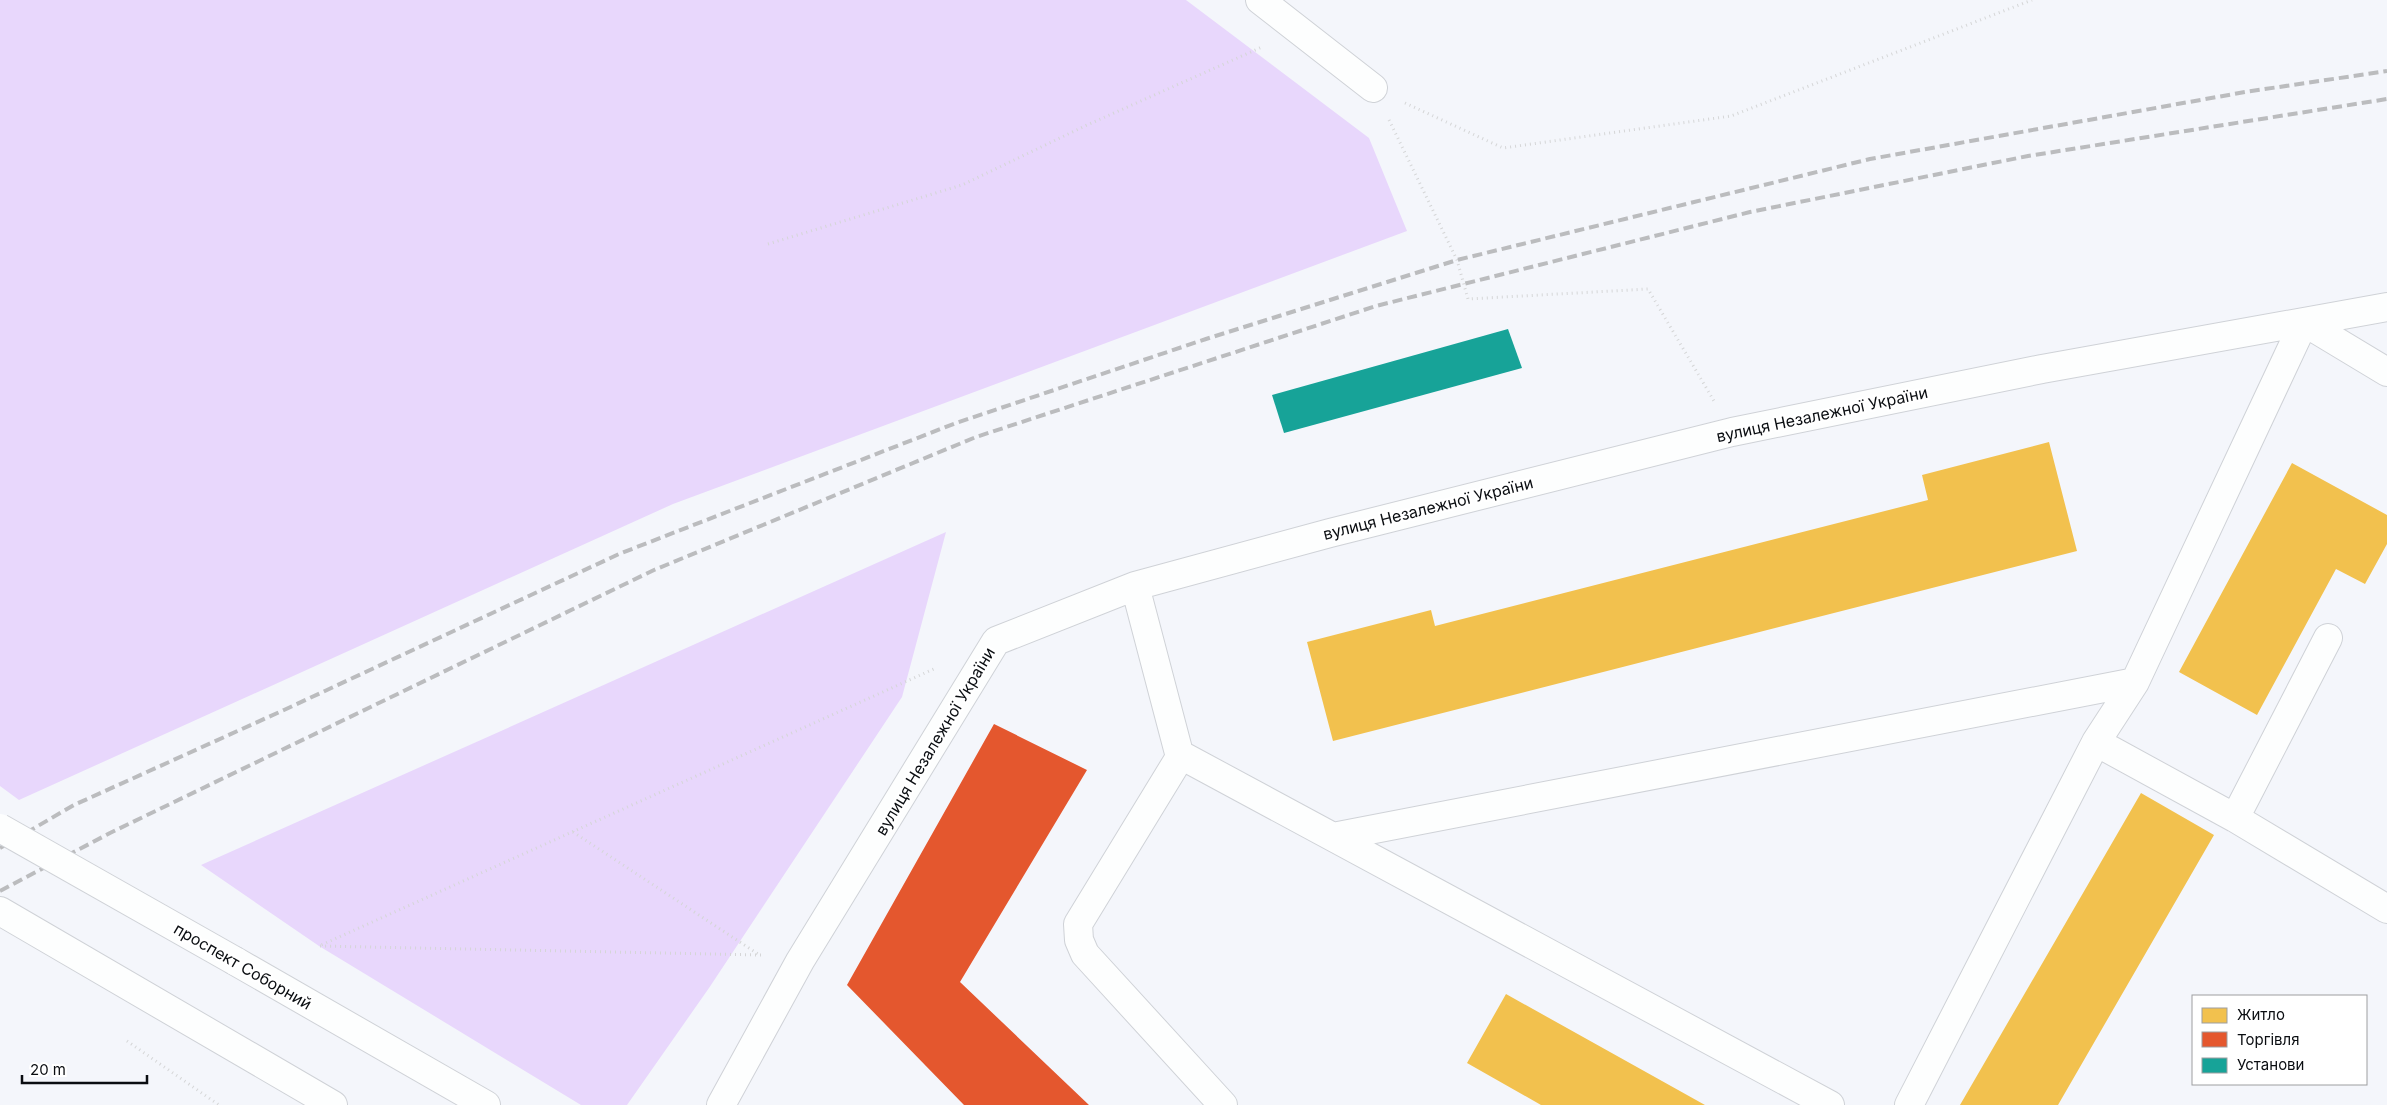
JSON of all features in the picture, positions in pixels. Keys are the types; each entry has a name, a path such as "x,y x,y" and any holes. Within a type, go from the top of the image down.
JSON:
{"street":[{"path":"1260,0 1373,88"},
{"name":"вулиця Незалежної України","path":"721,1105 800,961 996,641 1134,586 1330,532 1732,432 2042,369 2387,307"},
{"path":"1909,1105 2096,742 2135,682 2304,322 2387,372"},
{"path":"1134,586 1180,757 1078,924 1079,940 1085,954 1223,1105"},
{"path":"2235,818 2328,638"},
{"path":"1334,837 2135,682"},
{"path":"2096,742 2235,818 2387,909"},
{"path":"1179,754 1830,1105"},
{"name":"проспект Соборний","path":"0,828 235,960 486,1105"},
{"path":"0,911 333,1105"}],"path":[{"path":"1373,88 1503,148 1731,116 2032,0"},
{"path":"768,244 962,186 1087,125 1299,30"},
{"path":"1373,88 1457,260 1468,299 1648,289 1732,432"},
{"path":"800,961 759,954 319,946 942,665"},
{"path":"572,832 759,954"},
{"path":"127,1041 219,1105"},
{"path":"212,1100 212,1105"}],"shaded area":[{"path":"0,0 1186,0 1369,138 1407,231 673,504 19,800 0,786"},
{"path":"946,532 902,697 709,988 627,1105 581,1105 319,946 201,865"}],"building: Житло":[{"path":"2049,442 2077,551 1333,741 1307,642 1431,610 1435,626 1928,500 1922,475"},
{"path":"2292,463 2387,515 2387,544 2365,584 2336,569 2257,715 2179,672"},
{"path":"2141,793 2214,835 2058,1105 1960,1105"},
{"path":"1506,994 1705,1105 1541,1105 1467,1063"}],"building: Торгівля":[{"path":"994,724 1087,770 960,982 1089,1105 964,1105 847,985"}],"building: Установи":[{"path":"1508,329 1522,368 1284,433 1272,395"}],"railway":[{"path":"0,848 74,805 284,710 619,554 956,423 1206,339 1457,260 1870,159 2245,92 2387,71"},
{"path":"0,891 110,833 654,570 976,437 1376,306 1750,212 2028,156 2387,99"}]}
